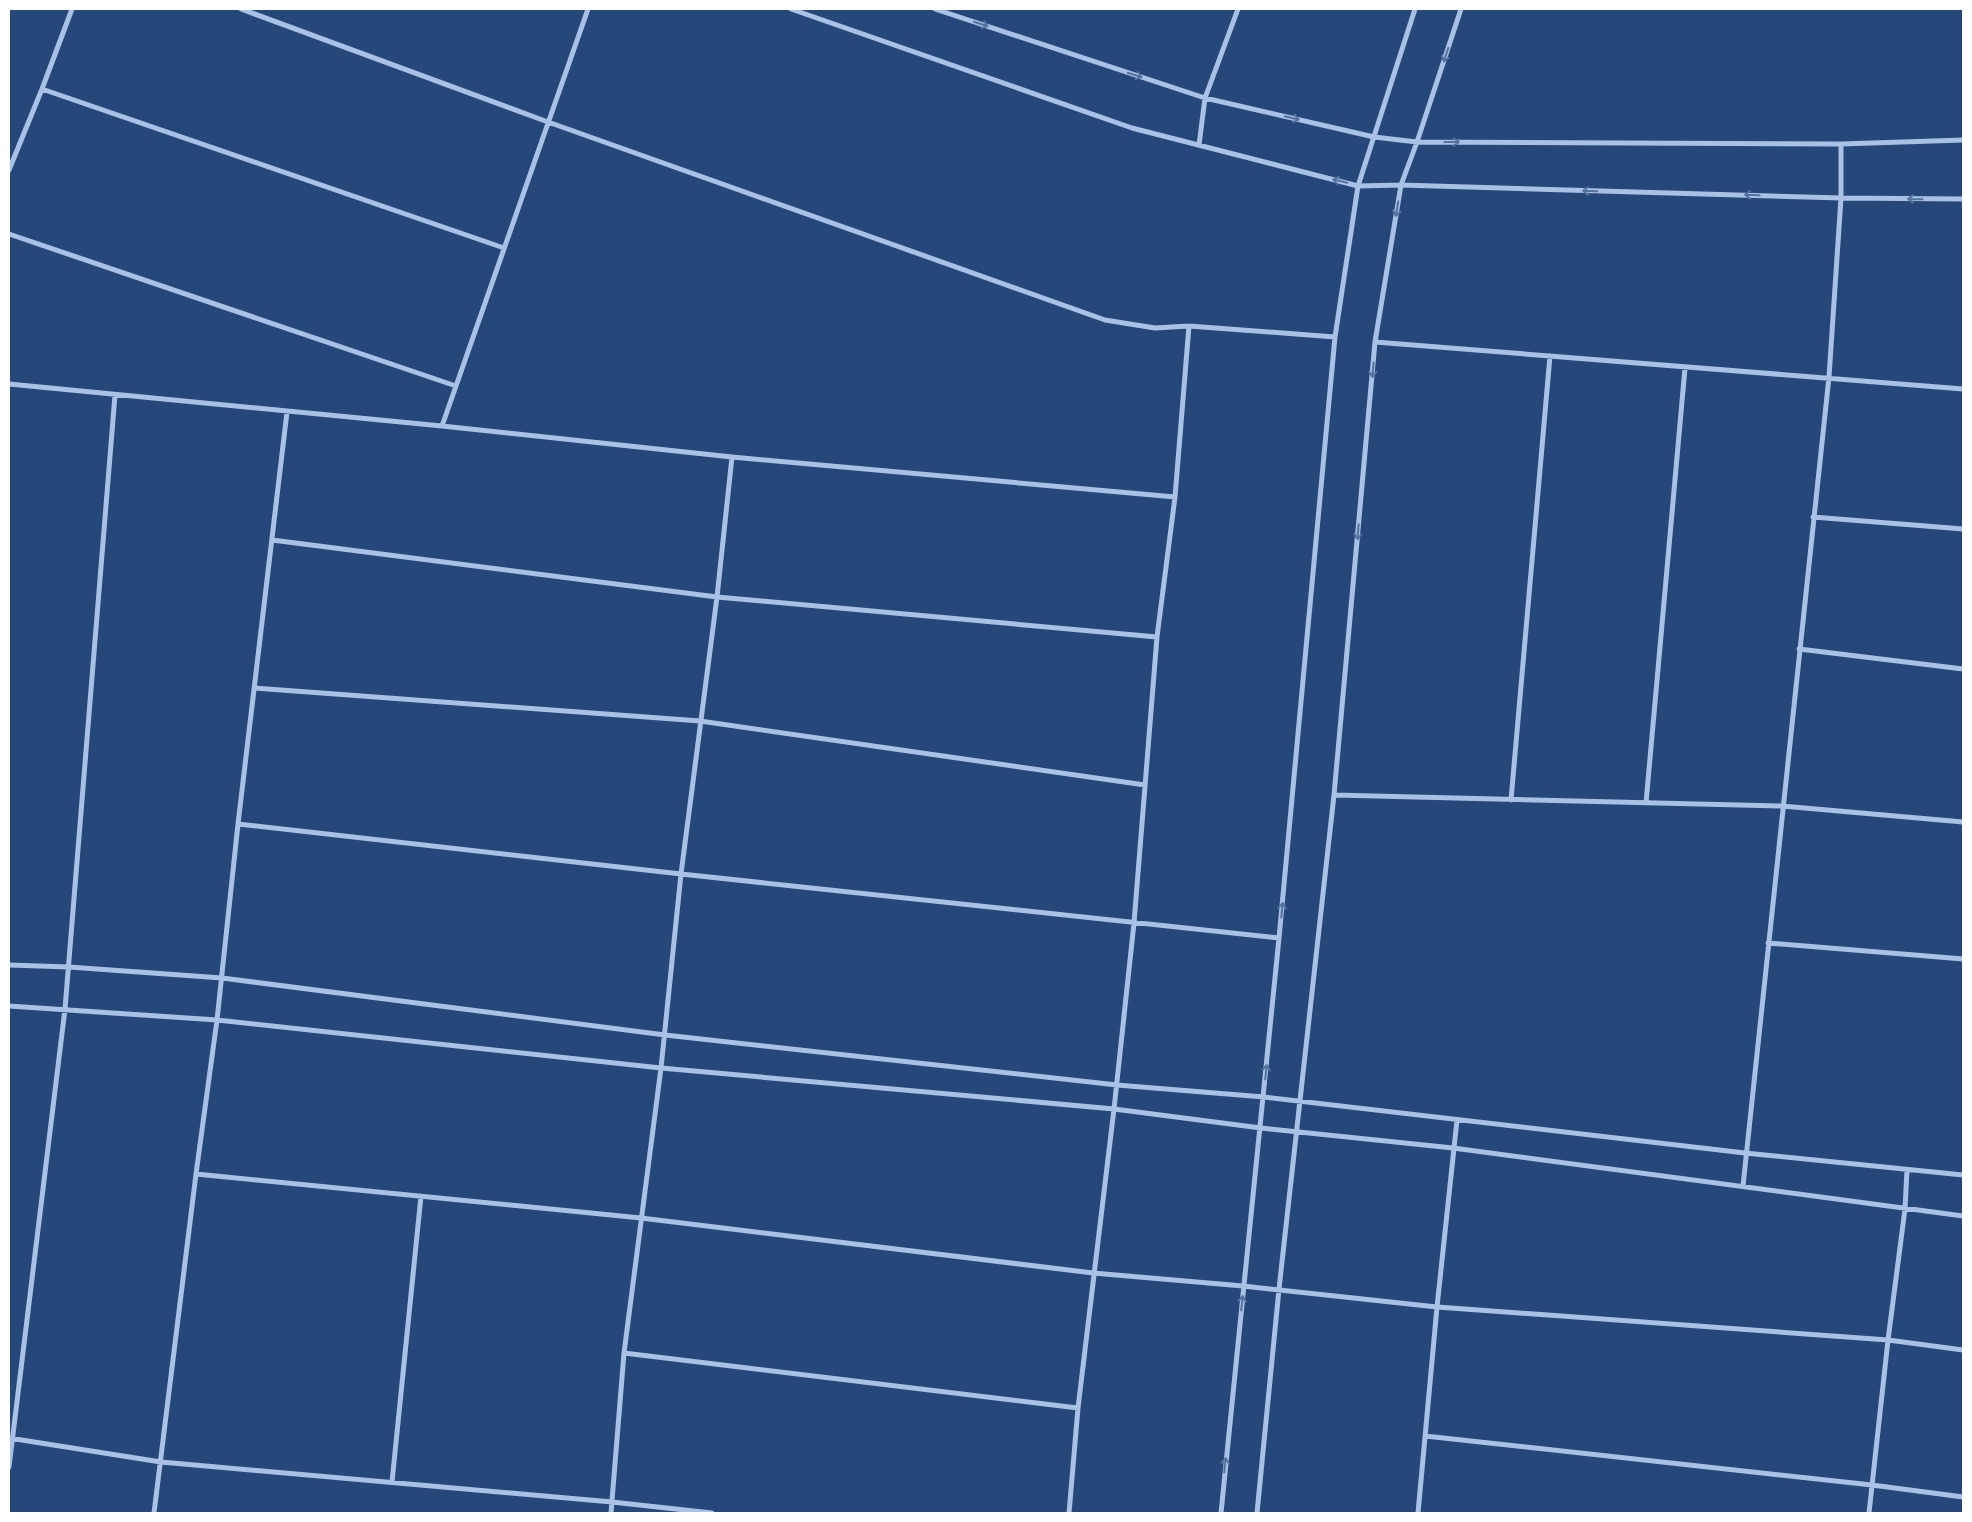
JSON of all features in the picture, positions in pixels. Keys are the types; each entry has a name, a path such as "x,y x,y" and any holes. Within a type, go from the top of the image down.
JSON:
{"street":[{"path":"9,170 42,90 72,9"},
{"path":"241,9 548,122 1105,320 1155,328 1189,326 1334,337"},
{"path":"442,426 588,9"},
{"path":"791,9 1132,128 1358,186 1401,185 1841,198 1963,199"},
{"path":"935,9 1205,98 1374,137 1417,142 1841,144 1963,140"},
{"path":"1199,146 1205,98 1238,9"},
{"path":"1221,1513 1280,938 1334,337 1358,186 1415,9"},
{"path":"1257,1513 1279,1289 1334,795 1375,342 1401,185 1461,9"},
{"path":"42,90 504,248"},
{"path":"1743,1186 1829,377 1841,198 1841,144"},
{"path":"9,234 456,386"},
{"path":"1068,1513 1078,1408 1117,1085 1134,923 1157,637 1175,497 1189,326"},
{"path":"1375,342 1685,368 1963,388"},
{"path":"1511,800 1550,356"},
{"path":"1646,803 1685,368"},
{"path":"9,384 116,396 442,426 732,457 1175,497"},
{"path":"9,1467 11,1438 65,1009 116,396"},
{"path":"154,1513 196,1174 218,1020 238,824 286,412"},
{"path":"611,1513 624,1353 665,1035 680,874 717,597 732,457"},
{"path":"1813,517 1963,530"},
{"path":"272,540 717,597 1157,637"},
{"path":"1799,649 1963,669"},
{"path":"254,688 700,721 1145,784"},
{"path":"1334,795 1782,806 1963,822"},
{"path":"238,824 680,874 1280,938"},
{"path":"1768,943 1963,958"},
{"path":"9,965 69,967 222,978 665,1035 1117,1085 1264,1097 1301,1103 1745,1153 1963,1175"},
{"path":"9,1006 218,1020 661,1068 1114,1109 1260,1128 1453,1148 1963,1216"},
{"path":"1418,1513 1457,1120"},
{"path":"1870,1513 1888,1340 1906,1209 1908,1170"},
{"path":"196,1174 641,1218 1094,1273 1279,1289 1437,1307 1888,1340 1963,1350"},
{"path":"392,1482 421,1196"},
{"path":"624,1353 1078,1408"},
{"path":"1425,1436 1872,1485 1963,1497"},
{"path":"11,1438 161,1462 612,1502 712,1513"}]}
